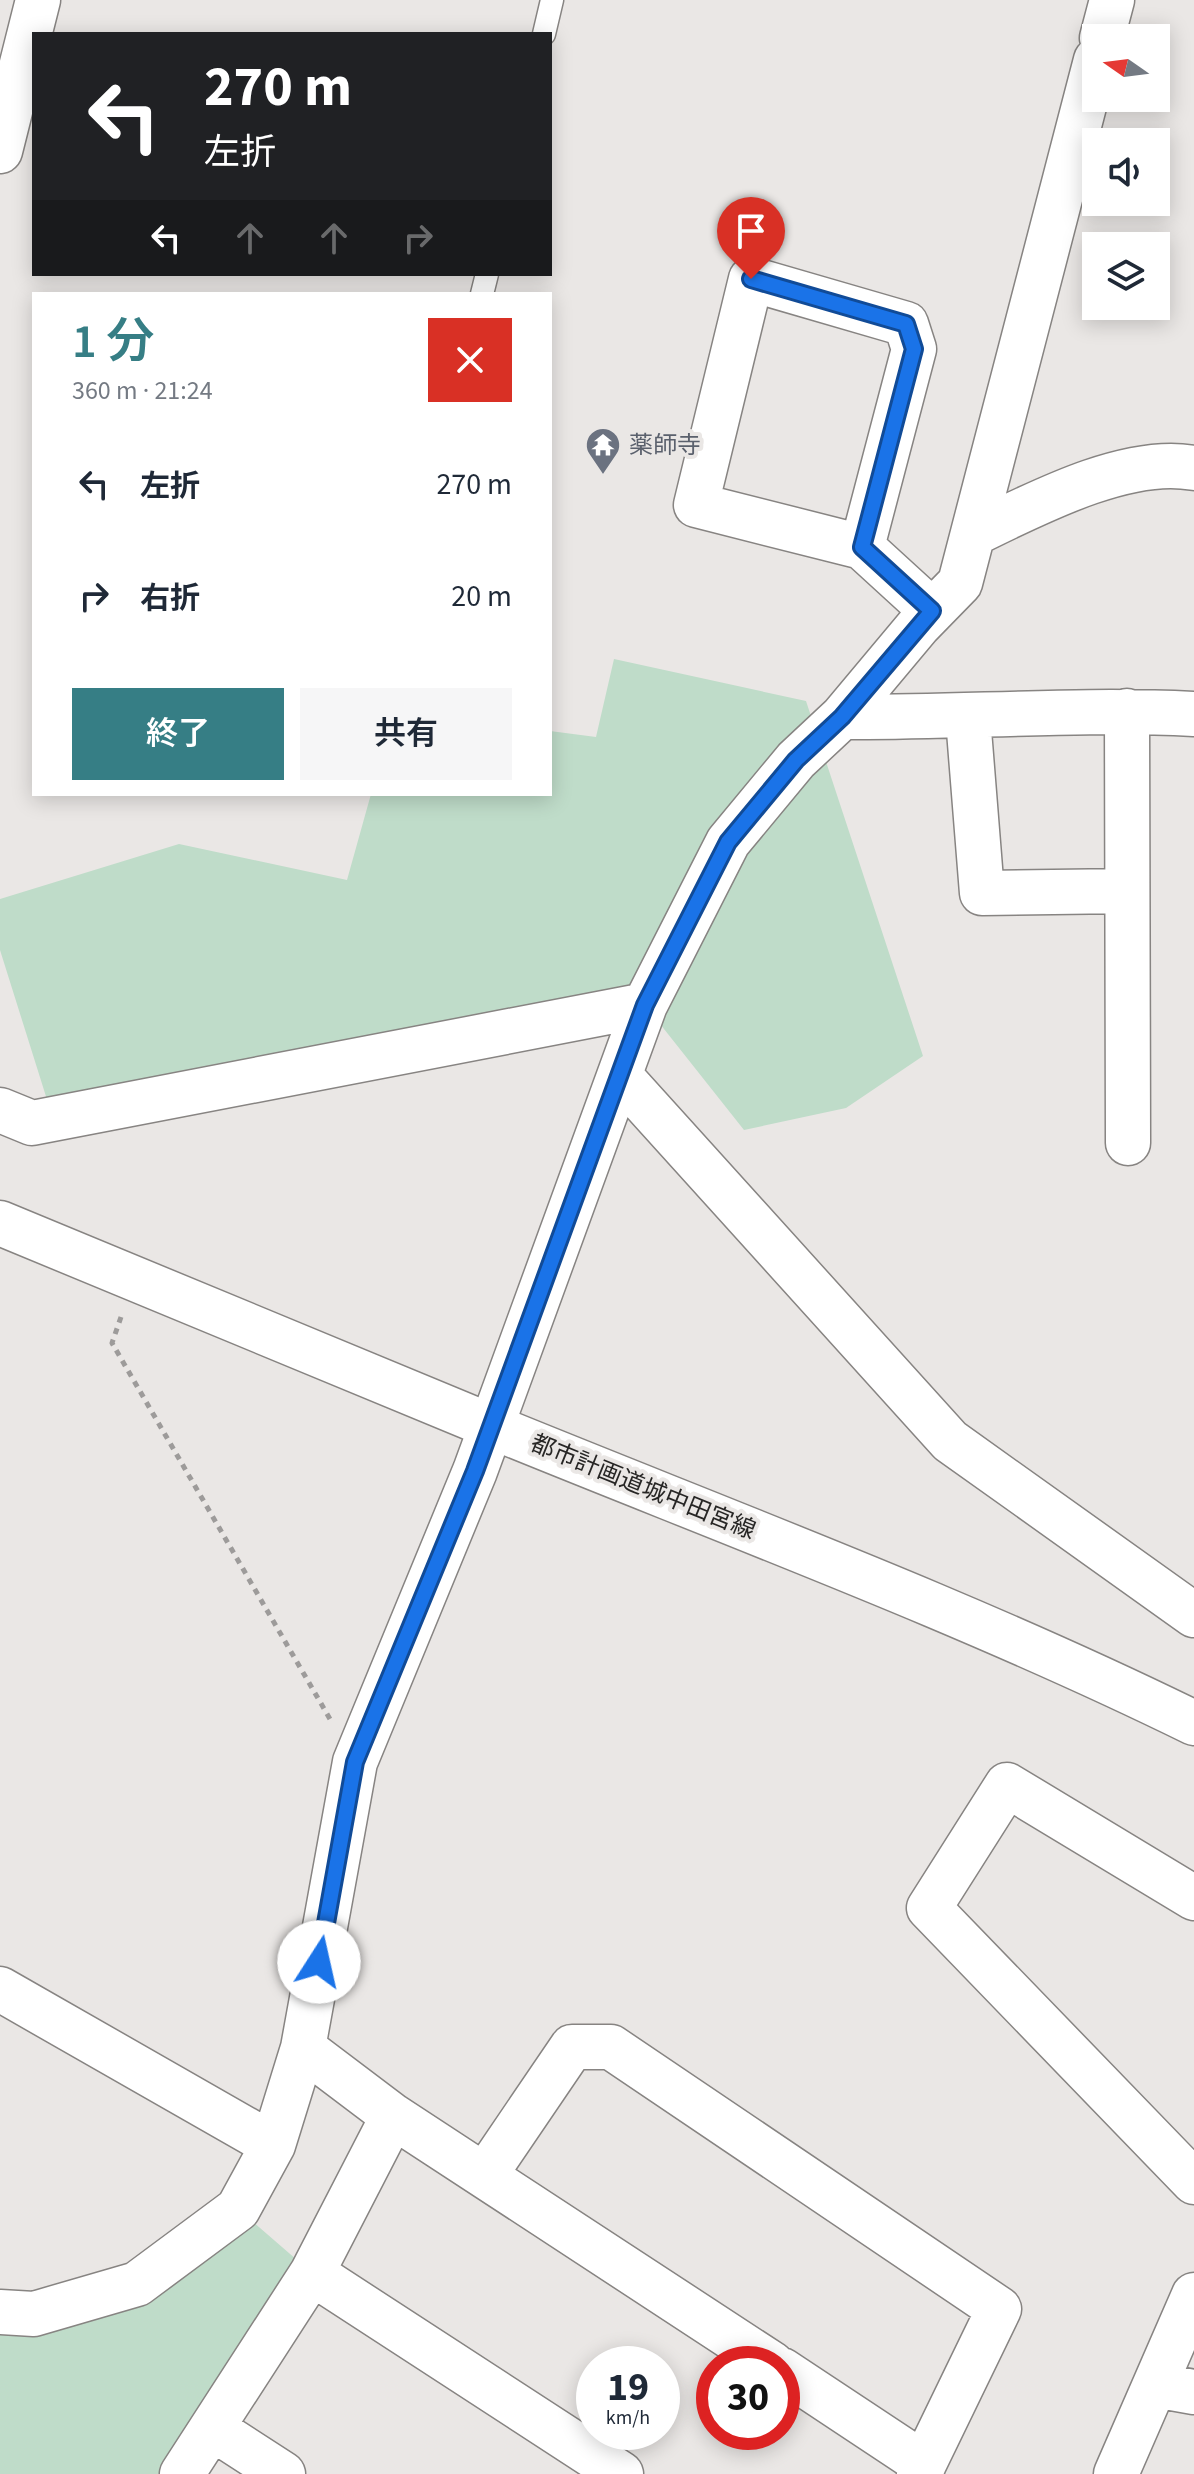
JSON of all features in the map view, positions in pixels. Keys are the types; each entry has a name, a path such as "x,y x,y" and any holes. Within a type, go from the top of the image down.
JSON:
{"street":[{"path":"0,151 38,0"},
{"path":"1106,24 1112,0"},
{"path":"0,2312 34,2314 137,2284 238,2209 273,2145 303,2048 355,1762 492,1427 645,1005 728,842 796,760 842,717 932,611 960,583 1083,112"},
{"path":"862,547 914,349 906,324 751,279 696,505 862,547 932,611"},
{"path":"973,534 1073,486 1171,464 1194,468"},
{"path":"842,717 968,718 1127,711 1194,714"},
{"path":"1127,711 1128,1143"},
{"path":"968,718 982,893 1127,891"},
{"path":"0,1110 32,1123 645,1005"},
{"path":"620,1076 950,1441 1194,1615"},
{"name":"都市計画道城中田宮線","path":"0,1223 492,1427 798,1549 1106,1679 1194,1723"},
{"path":"1194,1898 1007,1785 929,1908 1194,2182"},
{"path":"0,1989 273,2145"},
{"path":"485,2175 572,2047 611,2047 999,2309 922,2469 800,2383"},
{"path":"303,2048 393,2116 745,2346"},
{"path":"182,2474 312,2273 393,2116"},
{"path":"312,2273 621,2474"},
{"path":"1116,2474 1174,2388 1194,2295"},
{"path":"212,2428 283,2474"}],"lane":[{"path":"544,32 552,0"}],"path":[{"path":"135,1278 112,1343 355,1762"}],"green space":[{"path":"614,659 806,701 923,1056 846,1108 744,1130 645,1005 49,1106 0,950 0,899 179,844 347,880 370,796 552,796 552,731 596,737"},
{"path":"238,2209 312,2273 182,2474 0,2474 0,2312 34,2314"}],"place":[{"name":"薬師寺","path":"603,476"}],"route":[{"path":"319,1962 355,1762 475,1471 645,1005 728,842 796,760 842,717 932,611 862,547 914,349 906,324 751,279"}]}
